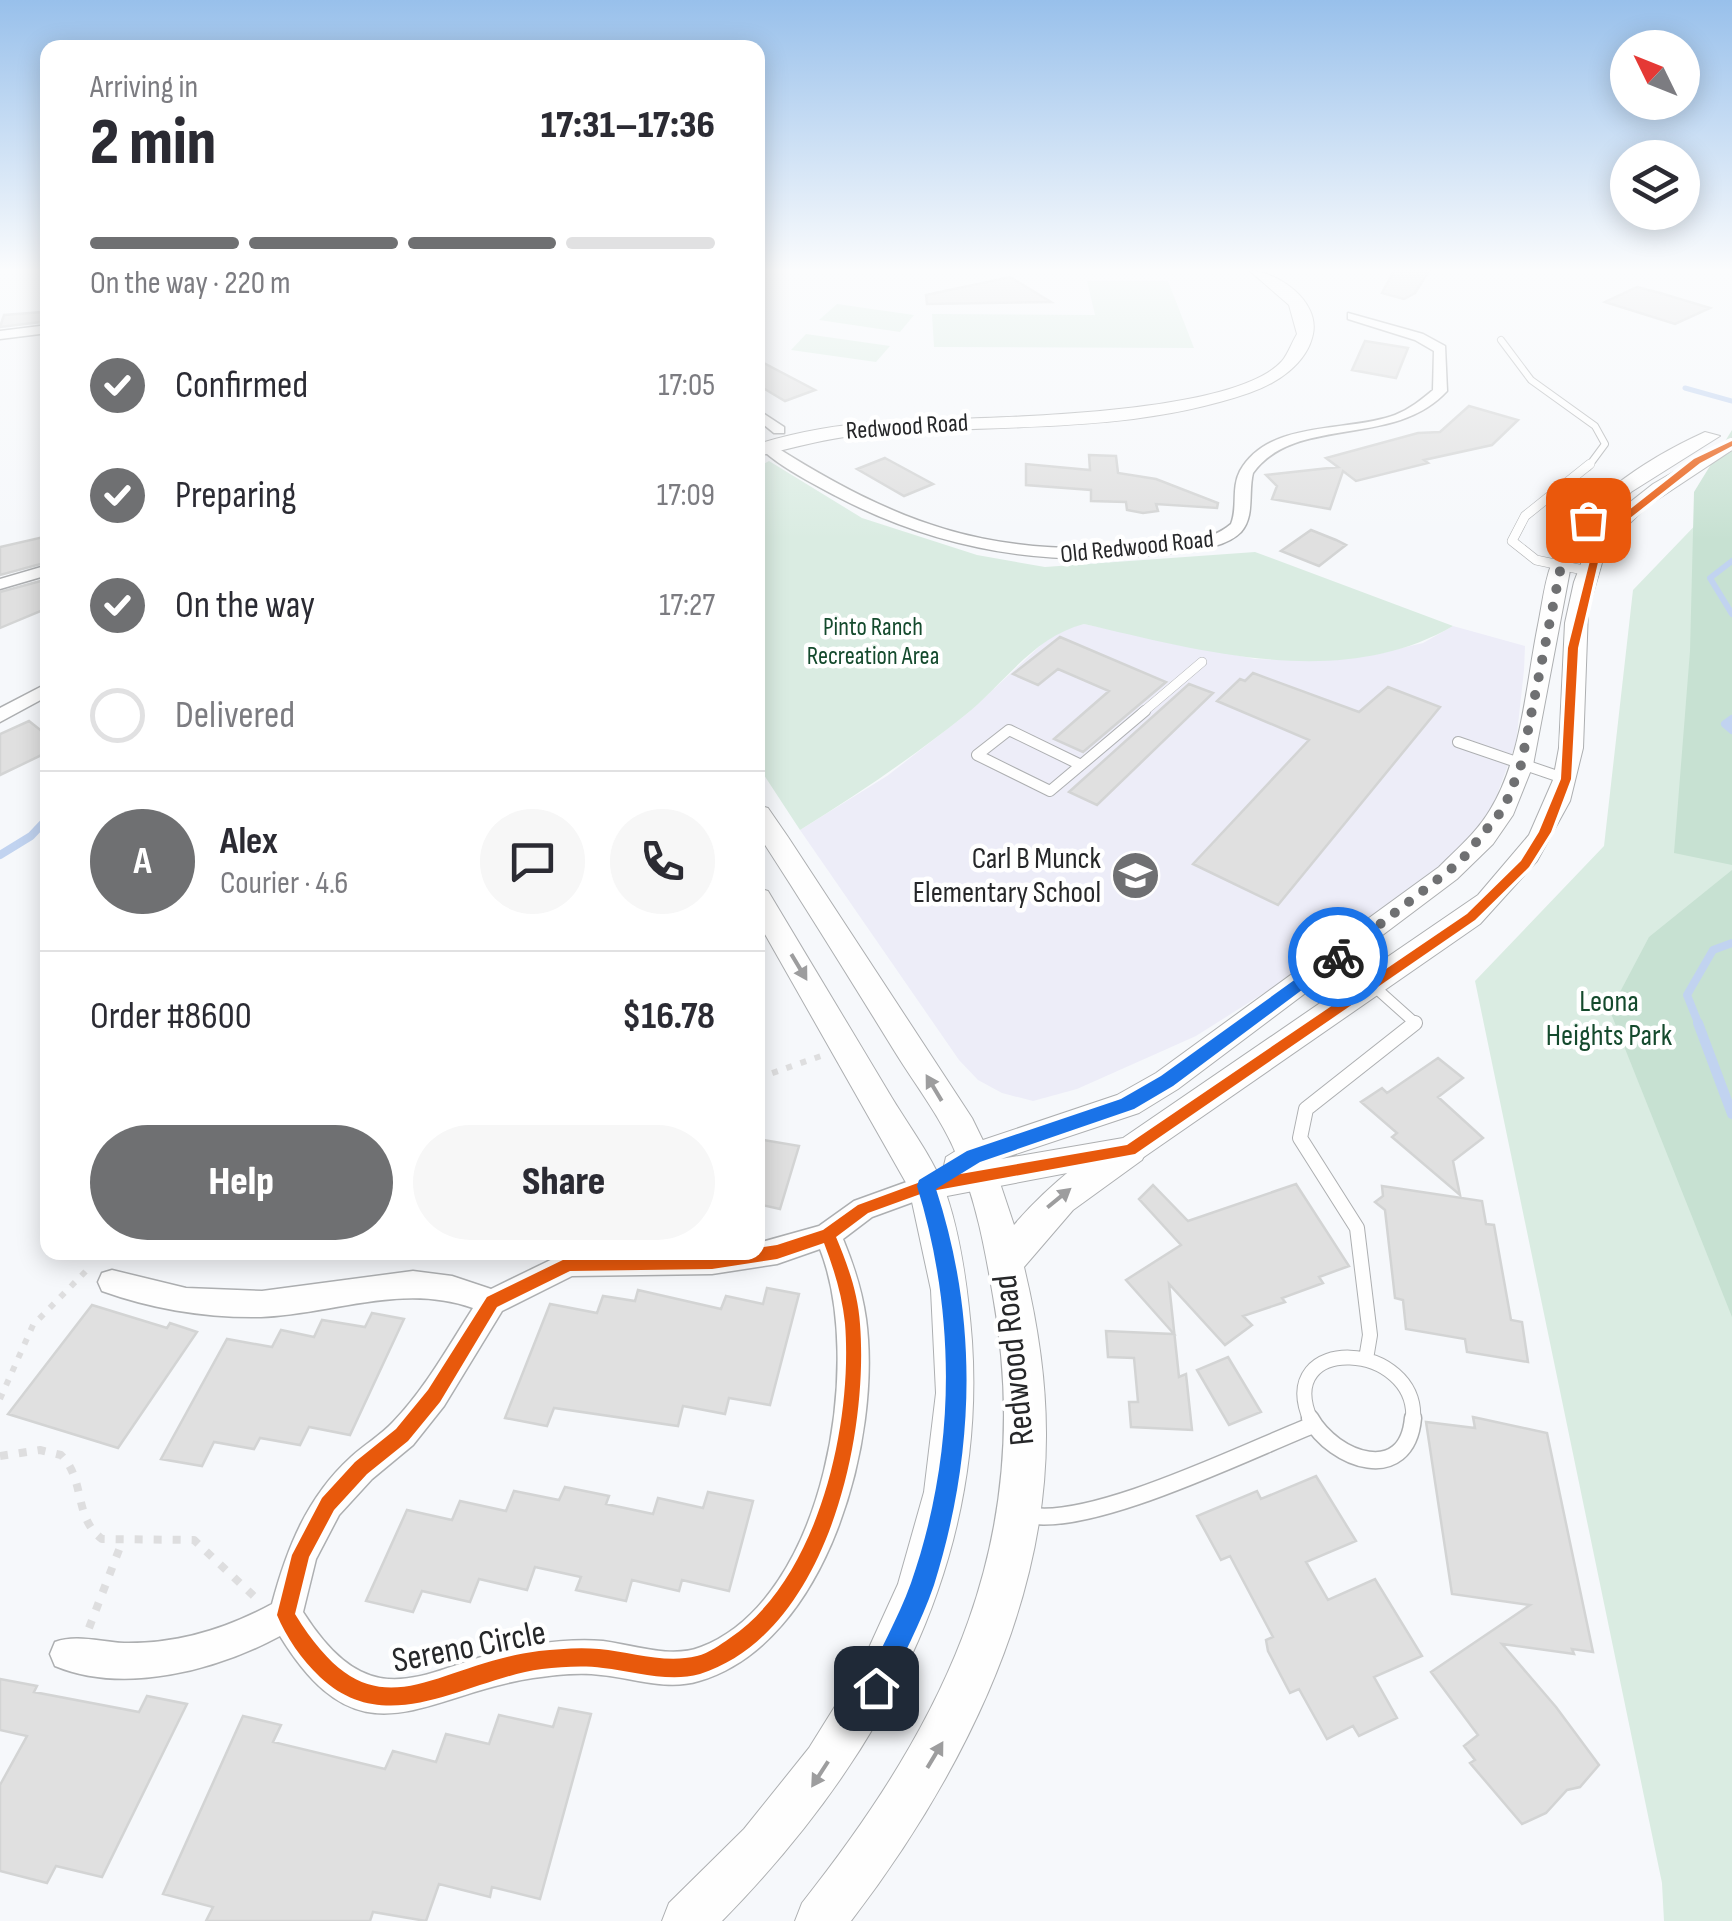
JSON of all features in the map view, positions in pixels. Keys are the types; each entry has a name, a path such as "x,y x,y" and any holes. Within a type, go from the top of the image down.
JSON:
{"main road":[{"name":"Redwood Road","path":"765,440 779,430 876,417 1169,399 1247,374 1265,361"},
{"name":"Redwood Road","path":"765,443 876,428 1144,413 1237,394 1276,374 1292,361"},
{"name":"Redwood Road","path":"765,824 828,918 977,1165 1005,1264 1024,1390 1025,1461 1018,1514 993,1617 948,1732 880,1848 820,1921"},
{"name":"Redwood Road","path":"687,1921 737,1876 812,1786 876,1688 922,1586 950,1481 959,1387 953,1304 940,1230 926,1186 765,910"},
{"path":"1005,1264 1046,1209 1091,1172 1130,1150"}],"street":[{"name":"Old Redwood Road","path":"765,447 871,512 930,533 998,549 1073,558 1211,542 1231,536 1243,521 1242,480 1253,462 1279,445 1416,413 1440,391 1440,361"},
{"path":"765,419 779,430"},
{"path":"977,1165 1130,1150 1471,916 1525,864 1546,832 1566,778 1573,648 1588,571 1598,545 1612,527 1732,430"},
{"path":"765,1254 828,1235 863,1209 1128,1104 1167,1081 1448,873 1484,838 1504,808 1521,765 1561,566 1588,520 1712,446"},
{"path":"0,584 40,572"},
{"path":"0,716 40,693"},
{"name":"Sereno Circle","path":"286,1615 314,1660 358,1691 402,1696 524,1662 589,1657 652,1666 705,1664 738,1644 774,1612 801,1570 833,1493 848,1412 855,1320 843,1261 828,1235"},
{"path":"73,1655 128,1663 180,1657 246,1638 286,1615 301,1555 328,1504 361,1468 402,1435 434,1396 492,1302 569,1264 725,1260"},
{"path":"112,1282 186,1301 262,1304 413,1283 452,1288 492,1302"}],"lane":[{"path":"1516,361 1530,380 1595,426 1605,444 1586,472 1530,510 1512,535 1512,542 1525,555 1588,571"},
{"path":"1081,765 1008,730 977,755 1050,790 1081,765 1202,662"},
{"path":"1458,742 1505,752 1521,765 1566,778"},
{"path":"1340,956 1375,983 1415,1023 1306,1109 1300,1138 1357,1228 1370,1335 1366,1359"},
{"path":"1344,1355 1366,1359 1395,1375 1413,1402 1417,1420 1407,1446 1396,1456 1364,1460 1330,1444 1313,1425 1303,1393 1315,1366 1344,1355"},
{"path":"1018,1514 1049,1520 1088,1514 1313,1425"}],"path":[{"path":"765,1076 846,1047"},
{"path":"0,1400 34,1324 94,1260"},
{"path":"0,1456 28,1450 66,1456 75,1468 84,1523 102,1540 194,1540 240,1578 260,1602 286,1615"},
{"path":"73,1655 122,1542"}],"shaded area":[{"name":"Carl B Munck Elementary School","path":"1084,624 1255,659 1294,660 1381,653 1423,643 1453,626 1525,646 1524,670 1516,743 1487,822 1419,895 1196,1036 1077,1089 1033,1101 1002,1093 978,1080 959,1060 800,830 887,776 969,712 1056,631"}],"green space":[{"path":"1732,430 1732,865 1674,853 1690,651 1694,492"},
{"name":"Pinto Ranch Recreation Area","path":"769,461 862,518 977,555 1045,567 1255,552 1453,626 1410,646 1365,657 1318,661 1223,654 1084,624 1049,639 944,732 800,830 765,777 765,463"},
{"name":"Leona Heights Park","path":"1732,487 1732,1921 1664,1921 1662,1883 1475,981 1604,846 1633,590"},
{"path":"1732,870 1732,1317 1610,1011 1649,937"}],"building":[{"path":"1356,361 1403,361 1396,378 1352,370"},
{"path":"765,364 815,390 785,401 765,389"},
{"path":"1469,406 1518,420 1492,445 1356,481 1343,471 1330,509 1272,499 1277,486 1266,475 1338,467 1326,458 1418,433 1440,432"},
{"path":"1089,455 1116,456 1118,473 1156,479 1218,503 1217,508 1156,504 1158,511 1143,513 1127,510 1126,502 1091,501 1091,490 1026,485 1026,464 1090,470"},
{"path":"885,458 933,484 904,496 857,469"},
{"path":"1311,530 1346,545 1319,566 1281,551"},
{"path":"40,538 40,564 0,575 0,547"},
{"path":"40,581 40,611 0,628 0,592"},
{"path":"1060,637 1166,682 1083,752 1054,739 1109,691 1058,669 1038,685 1013,674"},
{"path":"1253,673 1359,712 1388,687 1440,707 1278,905 1193,864 1309,740 1217,701 1240,679 1245,681"},
{"path":"1189,684 1213,693 1097,805 1069,792"},
{"path":"29,721 40,730 40,756 0,775 0,734"},
{"path":"1438,1058 1463,1078 1438,1097 1483,1138 1453,1161 1460,1195 1392,1137 1397,1133 1361,1102 1382,1088 1387,1093"},
{"path":"765,1140 799,1146 780,1209 765,1206"},
{"path":"1296,1184 1349,1266 1319,1277 1323,1283 1282,1298 1285,1302 1243,1316 1252,1325 1225,1345 1169,1284 1179,1377 1186,1374 1192,1430 1131,1427 1129,1402 1138,1402 1134,1358 1108,1357 1106,1331 1174,1334 1126,1280 1181,1245 1139,1199 1153,1185 1188,1221"},
{"path":"1382,1186 1482,1201 1486,1224 1494,1225 1511,1320 1522,1322 1528,1362 1467,1352 1465,1339 1406,1329 1403,1300 1395,1298 1385,1210 1375,1202 1383,1196"},
{"path":"767,1288 799,1294 770,1405 729,1398 725,1414 683,1406 678,1426 554,1408 547,1426 505,1418 550,1304 597,1313 603,1296 635,1301 638,1290 721,1309 726,1296 763,1304"},
{"path":"92,1305 167,1328 170,1323 197,1332 118,1448 8,1414"},
{"path":"372,1313 404,1319 350,1435 309,1427 300,1445 260,1438 254,1449 214,1442 202,1466 161,1459 227,1339 272,1347 281,1330 314,1337 322,1320 365,1327"},
{"path":"1228,1357 1261,1412 1229,1425 1197,1370"},
{"path":"1473,1417 1547,1433 1593,1652 1572,1649 1574,1654 1502,1644 1599,1765 1580,1787 1567,1790 1546,1813 1522,1824 1470,1763 1475,1760 1464,1746 1478,1735 1431,1672 1530,1605 1452,1594 1426,1422 1475,1428"},
{"path":"1316,1476 1356,1541 1306,1562 1328,1600 1375,1579 1422,1656 1374,1677 1397,1718 1359,1736 1353,1726 1327,1739 1299,1689 1290,1693 1268,1651 1266,1640 1273,1637 1230,1556 1221,1560 1197,1516 1257,1491 1261,1499"},
{"path":"565,1487 609,1496 606,1504 653,1514 658,1498 703,1508 708,1492 753,1501 729,1591 682,1580 679,1591 632,1580 626,1601 576,1590 581,1577 535,1567 527,1590 479,1579 470,1602 422,1591 413,1612 366,1601 407,1510 452,1520 460,1501 506,1511 514,1491 559,1500"},
{"path":"0,1679 37,1686 34,1692 139,1712 147,1696 187,1704 102,1877 56,1866 47,1883 0,1871 0,1785 27,1736 0,1730"},
{"path":"559,1708 591,1714 540,1899 492,1887 490,1897 439,1884 426,1921 373,1912 370,1921 206,1921 213,1907 163,1894 243,1716 281,1725 273,1742 385,1769 393,1751 436,1762 446,1734 489,1744 499,1715 553,1727"}],"waterway":[{"path":"1685,388 1732,401"},
{"path":"1732,561 1710,578 1732,614"},
{"path":"1732,719 1725,724 1732,730"},
{"path":"0,855 40,826"},
{"path":"1699,1025 1687,995 1713,950 1732,943"},
{"path":"1698,1023 1732,1114"}],"cycle path":[{"path":"828,1235 863,1209 926,1186 1130,1150 1471,917 1525,864 1545,832 1566,779 1573,648 1598,545 1613,527 1697,461 1732,443"},
{"path":"725,1260 569,1264 492,1302 434,1396 402,1435 361,1468 328,1504 301,1555 286,1615 316,1659 358,1691 401,1697 507,1666 550,1659 588,1657 666,1667 696,1666 718,1657 753,1633 775,1611 799,1575 820,1531 848,1428 852,1322 844,1275 828,1235"},
{"path":"765,1254 828,1235"}],"way so far":[{"path":"1338,957 1448,873 1484,838 1504,808 1521,765 1561,566 1588,520"}],"place":[{"name":"Carl B Munck Elementary School","path":"1136,876"}],"route":[{"path":"876,1688 922,1586 950,1481 959,1387 953,1304 940,1230 926,1186 973,1156 1128,1104 1167,1081 1338,957"}]}
